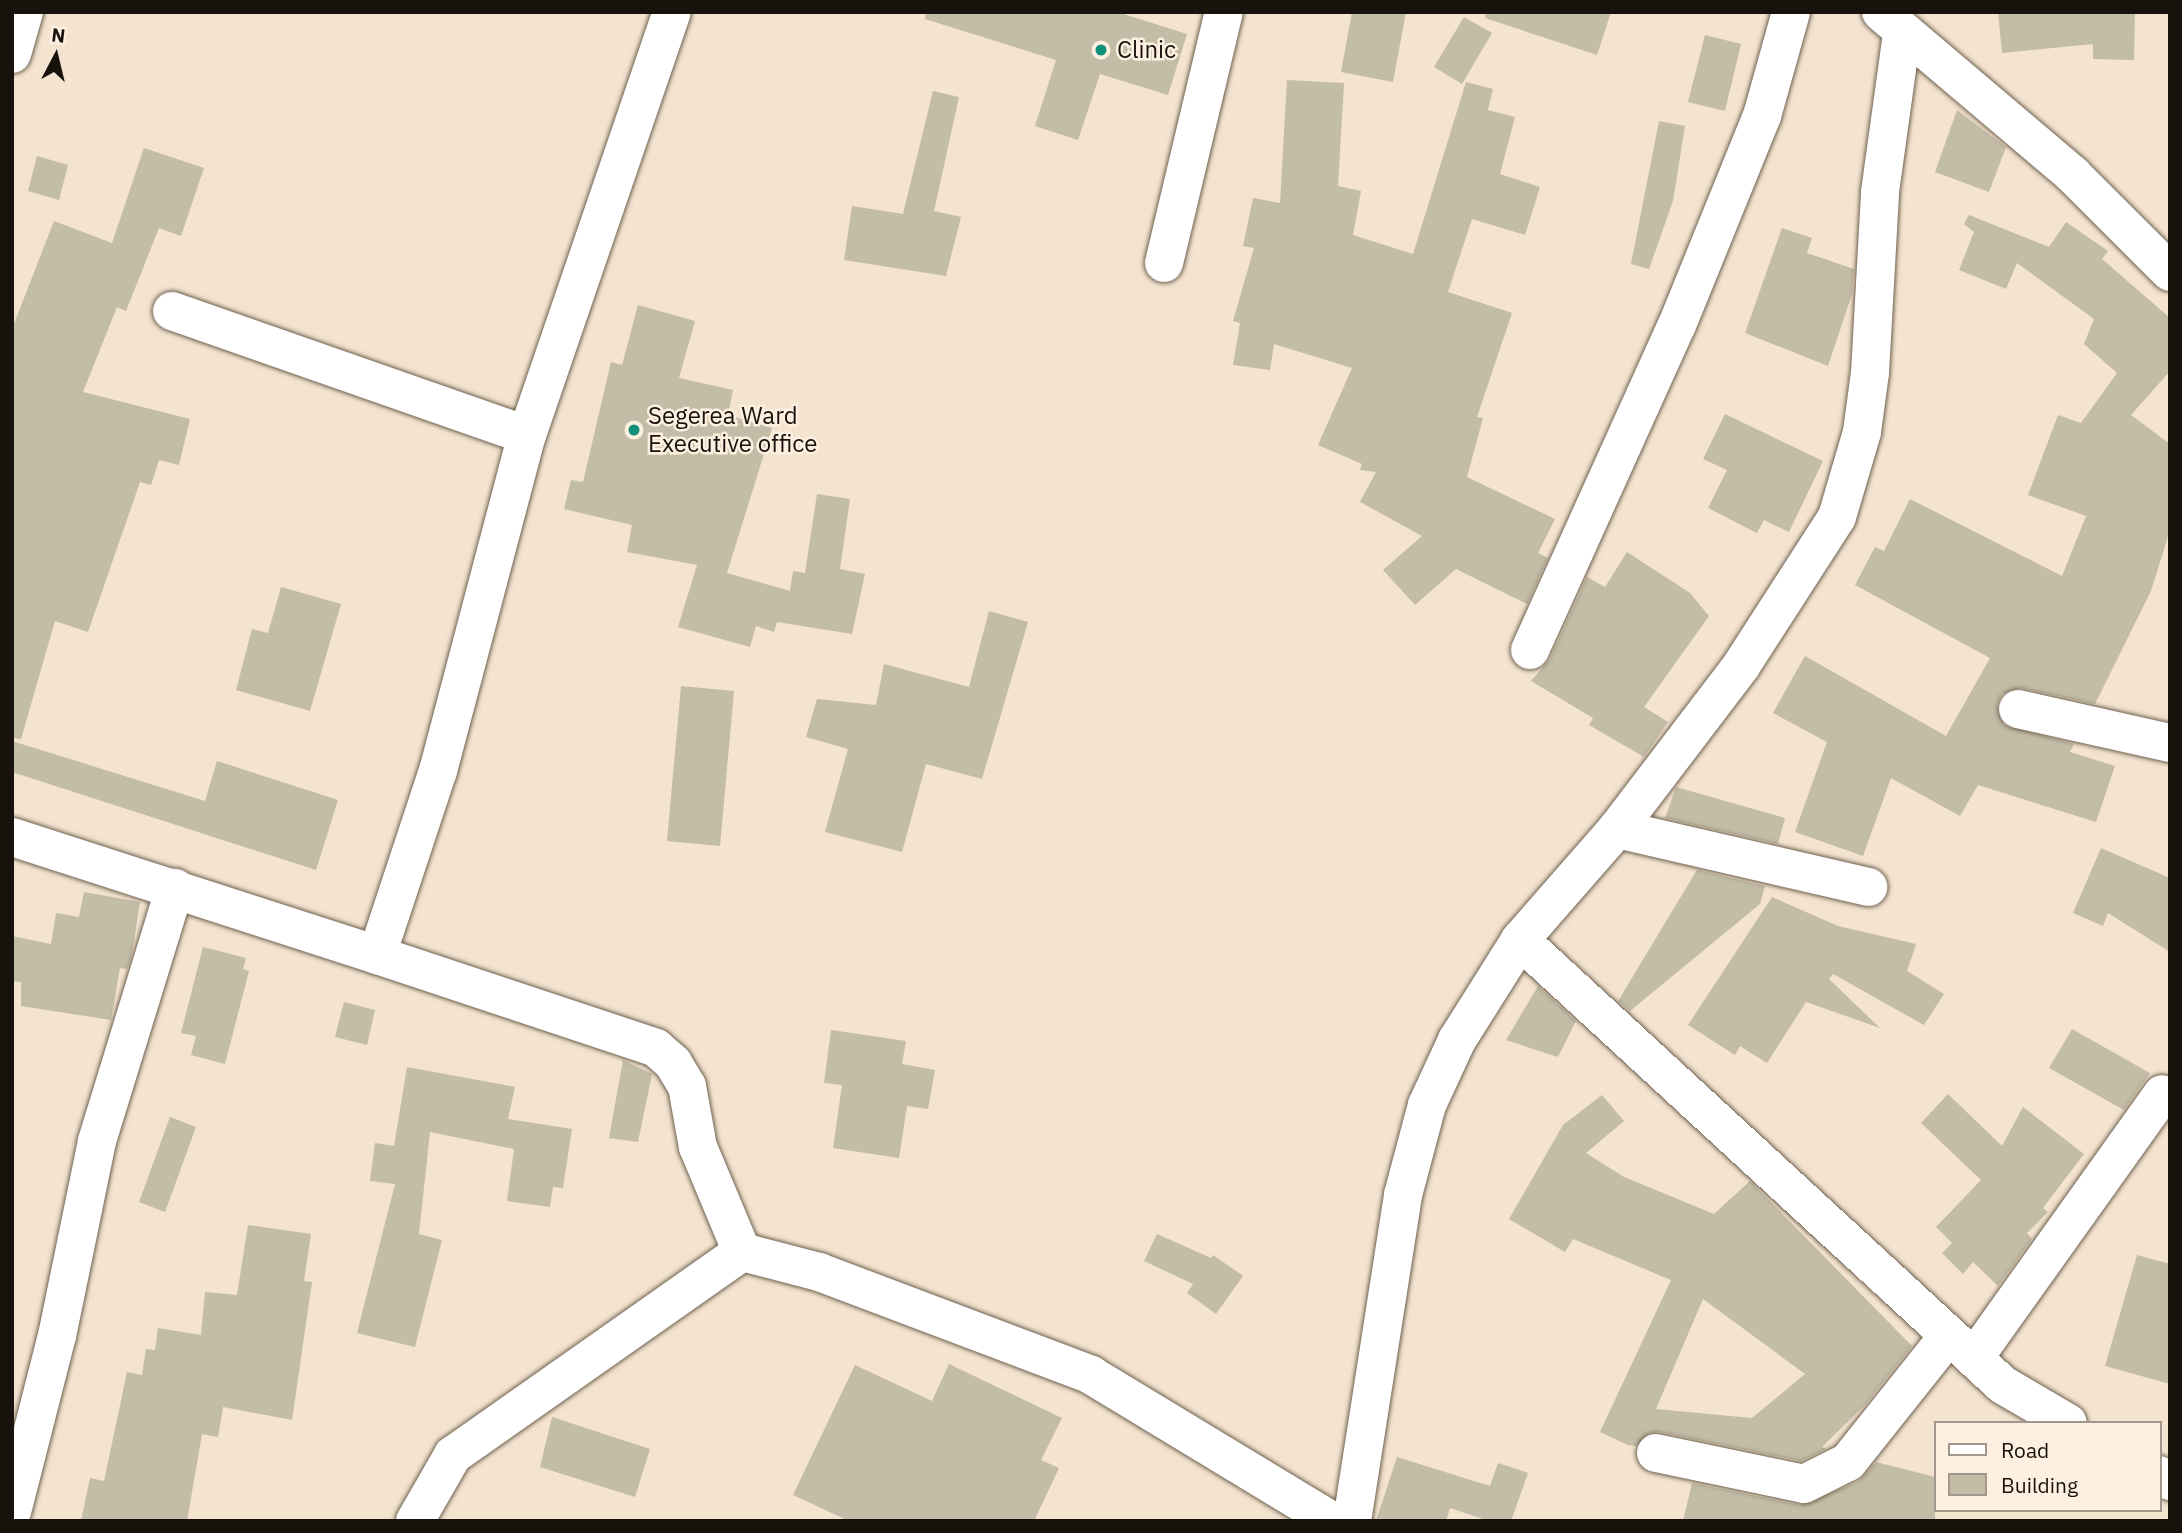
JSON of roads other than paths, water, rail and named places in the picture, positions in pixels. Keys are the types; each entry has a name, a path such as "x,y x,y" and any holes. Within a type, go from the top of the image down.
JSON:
{"street":[{"path":"12,54 24,12"},
{"path":"377,955 438,771 527,435 672,12"},
{"path":"1164,262 1224,12"},
{"path":"1530,650 1677,326 1762,116 1791,12"},
{"path":"1888,18 2073,175 2170,272"},
{"path":"1352,1521 1403,1195 1427,1105 1457,1040 1520,940 1617,829 1741,666 1837,517 1862,432 1870,373 1888,18"},
{"path":"172,311 527,435"},
{"path":"2018,709 2170,743"},
{"path":"1617,829 1868,887"},
{"path":"12,837 175,888 656,1048 687,1086 698,1147 742,1252"},
{"path":"12,1512 57,1336 97,1141 175,888"},
{"path":"1520,940 2003,1385 2065,1421"},
{"path":"1656,1453 1804,1484 1848,1462 1961,1346 2162,1094"},
{"path":"415,1521 453,1455 742,1252 819,1272 1091,1376 1332,1521"}],"place":[{"name":"Clinic","path":"1101,50"},
{"name":"Segerea Ward Executive office","path":"634,430"}]}
